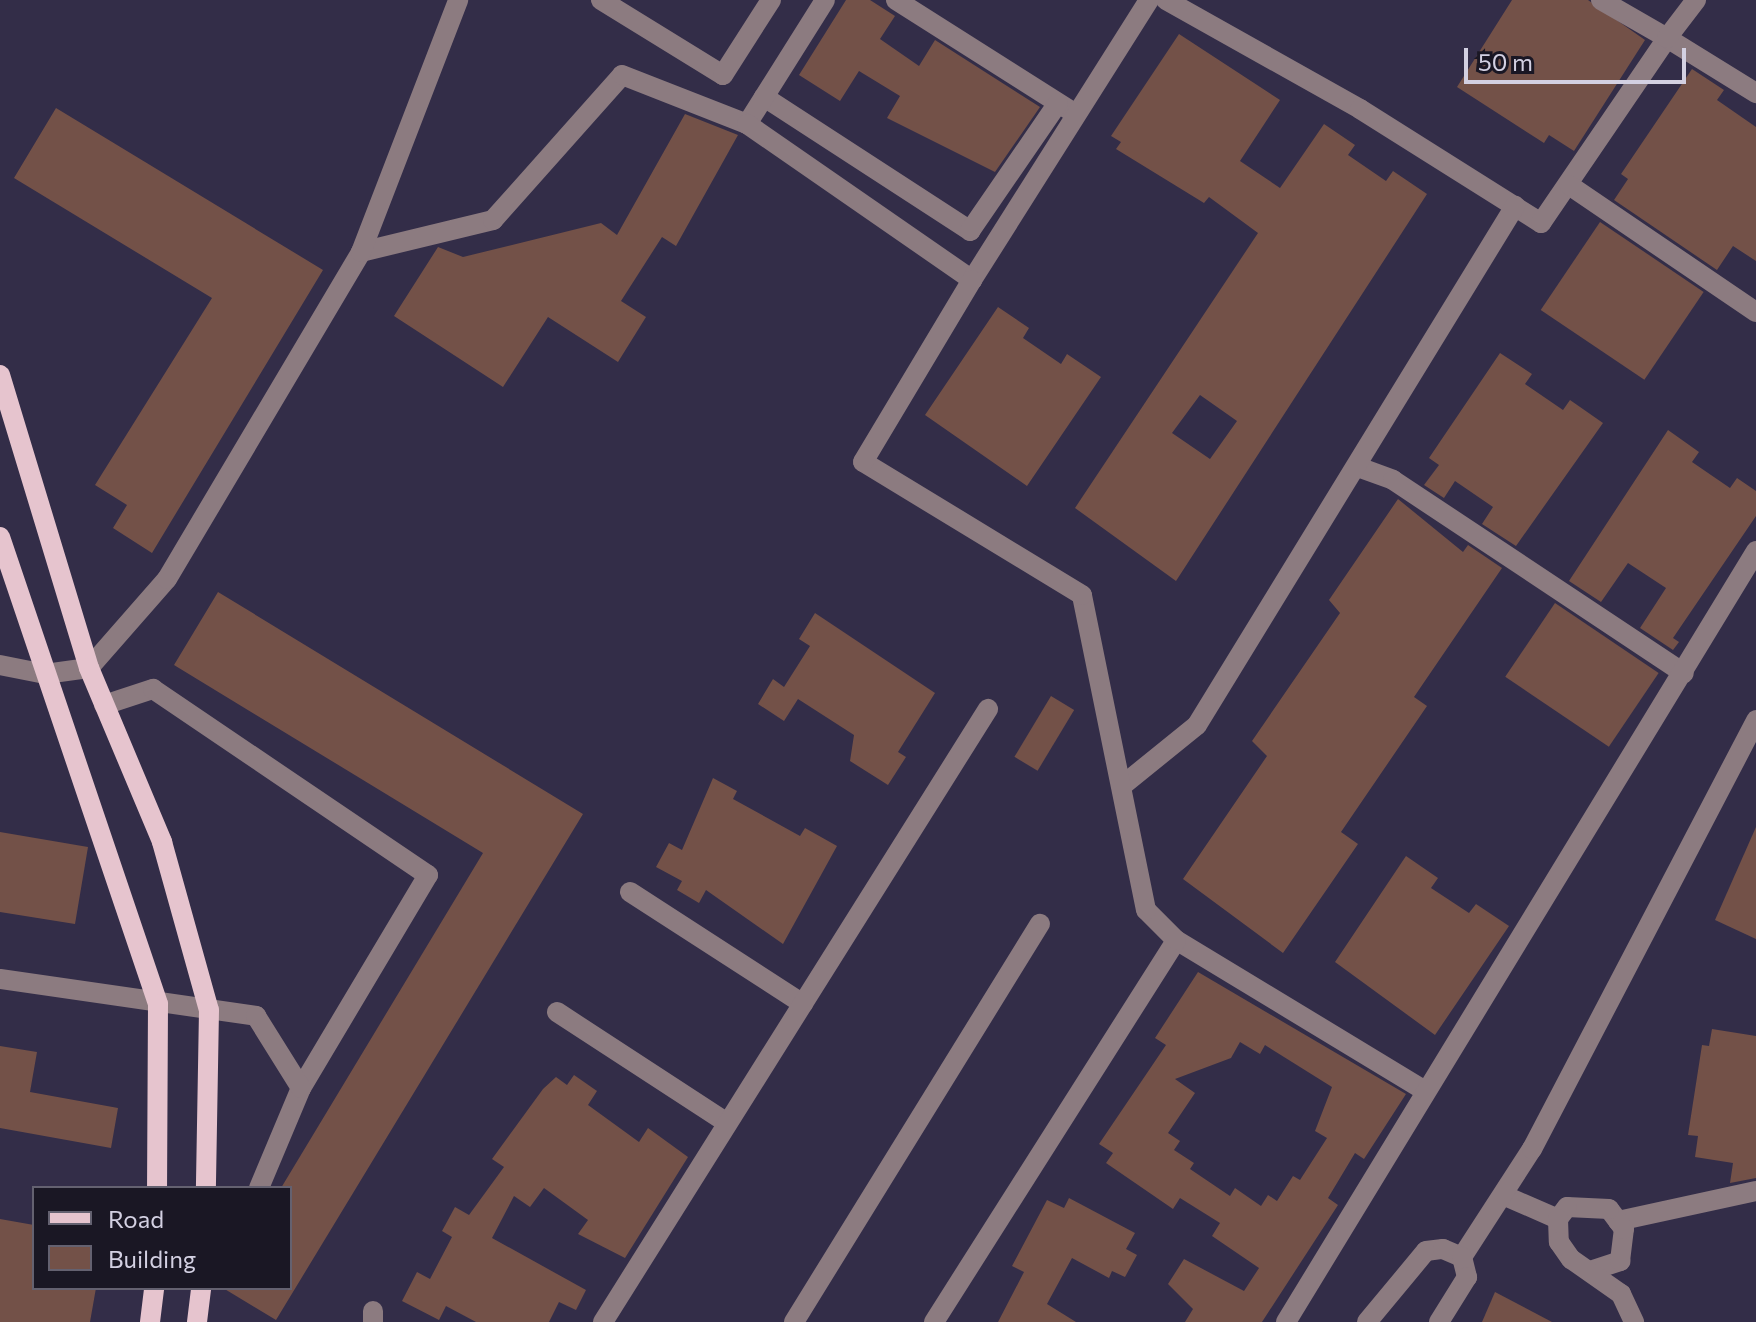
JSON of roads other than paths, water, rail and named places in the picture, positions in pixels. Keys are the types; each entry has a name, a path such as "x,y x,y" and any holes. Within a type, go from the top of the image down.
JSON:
{"main road":[{"path":"0,375 89,668 162,842 209,1010 206,1186"},
{"path":"0,537 158,1004 157,1186"},
{"path":"150,1322 154,1290"},
{"path":"197,1322 201,1290"}],"street":[{"path":"0,665 45,674 89,668 167,579 361,252 458,0"},
{"path":"601,0 723,75 771,0"},
{"path":"747,124 825,0"},
{"path":"896,0 1066,108"},
{"path":"764,97 970,231 1149,0"},
{"path":"1166,0 1541,223 1696,0"},
{"path":"1601,0 1756,93"},
{"path":"361,252 493,220 622,75 747,124 972,280"},
{"path":"1066,108 972,280 863,462 1082,595 1146,910 1176,940 1424,1090"},
{"path":"1569,185 1756,312"},
{"path":"1123,785 1197,725 1358,467 1515,206"},
{"path":"1358,467 1393,480 1684,673"},
{"path":"1286,1322 1424,1090 1684,673 1756,551"},
{"path":"104,705 153,689 428,875 301,1088 260,1186"},
{"path":"603,1322 988,709"},
{"path":"1439,1322 1467,1277 1462,1257 1503,1195 1756,720"},
{"path":"630,892 803,1004"},
{"path":"794,1322 1040,924"},
{"path":"934,1322 1176,940"},
{"path":"0,979 256,1016 301,1088"},
{"path":"557,1012 727,1123"},
{"path":"1618,1221 1756,1191"},
{"path":"1503,1195 1558,1219"},
{"path":"1590,1271 1620,1261 1624,1229 1609,1209 1581,1205 1567,1207 1558,1219 1559,1242 1590,1271 1621,1294 1634,1322"},
{"path":"1367,1322 1426,1251 1462,1257"}]}
